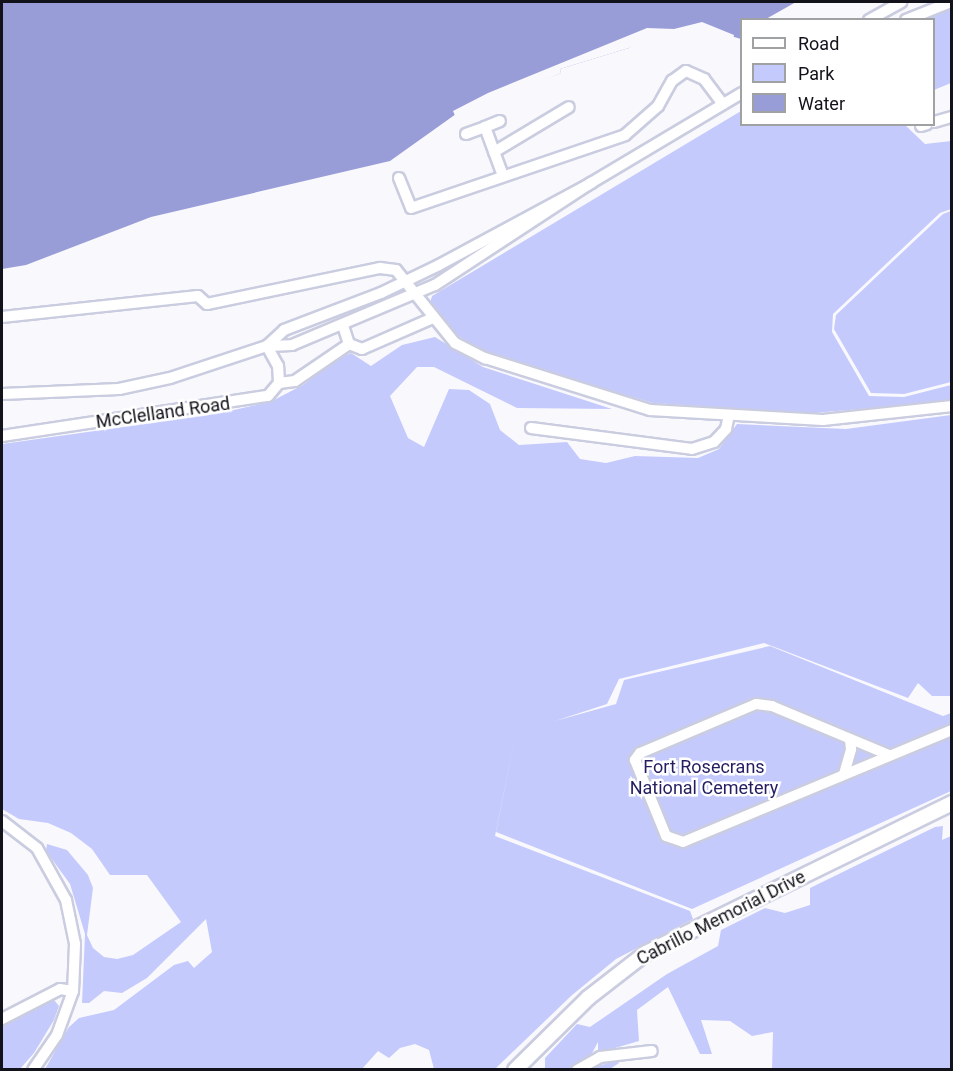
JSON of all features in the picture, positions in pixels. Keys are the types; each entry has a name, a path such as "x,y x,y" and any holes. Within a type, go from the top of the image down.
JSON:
{"main road":[{"name":"Cabrillo Memorial Drive","path":"515,1070 588,998 646,953 950,805"}],"street":[{"path":"873,18 901,2"},
{"path":"911,18 951,2"},
{"path":"399,178 411,208 625,135 658,106 672,81 686,71 704,79 723,104"},
{"path":"267,346 284,330 406,281 591,183 740,94"},
{"path":"494,152 569,107"},
{"path":"935,121 951,117"},
{"path":"466,134 500,121"},
{"path":"485,127 503,176"},
{"path":"2,394 119,389 170,378 267,346 292,345 414,295 468,267 591,183"},
{"path":"2,317 198,296 207,304 380,268 396,270 455,343 484,358 650,410 823,420 951,406"},
{"path":"343,326 349,344 362,350 433,318"},
{"name":"McClelland Road","path":"2,436 267,396 279,383 295,381 349,344"},
{"path":"267,346 278,366 279,383"},
{"path":"531,428 692,449 714,442 726,429 729,415"},
{"path":"889,755 772,706 756,704 640,753 635,760 666,836 683,842 951,730"},
{"path":"844,774 851,748 847,738"},
{"path":"2,821 37,848 66,900 75,944 73,991 57,1035 33,1070"},
{"path":"2,1019 60,989 73,991"},
{"path":"577,1070 600,1057 652,1051"}],"green space":[{"path":"951,9 951,83 935,90 935,18 930,18"},
{"path":"740,112 740,126 906,126 925,144 951,141 951,209 940,213 833,314 832,332 869,396 904,397 951,385 951,401 814,413 653,403 501,358 472,345 456,334 430,303 432,296"},
{"path":"951,211 951,382 904,394 871,393 834,329 836,315 943,214"},
{"name":"Fort Rosecrans National Cemetery","path":"435,337 483,367 612,409 517,408 434,367 417,367 390,396 408,438 424,447 449,389 469,390 490,404 500,430 519,445 567,442 580,459 606,463 635,456 698,458 719,449 737,424 846,429 951,415 951,696 932,696 918,683 908,698 764,643 619,679 607,704 555,721 616,704 624,680 770,646 943,716 951,713 951,791 692,909 496,832 516,732 495,836 690,911 693,919 616,959 571,996 495,1069 434,1069 429,1050 415,1044 400,1048 389,1058 378,1051 362,1069 45,1069 69,1027 79,1018 114,1010 174,965 188,961 194,968 212,952 206,919 147,978 122,993 104,991 89,1003 82,1003 85,934 70,884 46,851 47,844 67,850 88,875 93,888 87,935 93,948 104,957 117,959 133,955 181,922 147,875 110,875 92,849 71,833 48,823 19,819 2,809 2,444 216,414 270,402 303,385 338,359 351,353 371,366 402,345"},
{"path":"943,826 942,840 951,836 951,1069 772,1069 773,1032 752,1036 730,1021 701,1020 712,1054 700,1054 668,987 637,1010 639,1041 598,1053 598,1042 590,1057 571,1069 545,1070 545,1058 577,1024 590,1027 667,974 718,946 721,930 765,908 785,913 810,905 810,888 935,827"},
{"path":"54,1000 59,1006 54,1020 34,1053 20,1069 2,1069 2,1027"},
{"path":"618,1060 619,1063 610,1069 585,1070"}],"water":[{"path":"2,2 801,2 774,18 740,18 740,39 701,27 642,36 629,48 560,69 561,73 456,114 390,161 151,217 26,265 2,269"}],"pier":[{"path":"796,2 804,2 781,18 768,18"},
{"path":"702,22 734,35 733,39 702,30 643,39 629,48 560,69 561,73 456,118 453,111 488,93 647,28 674,29"}]}
